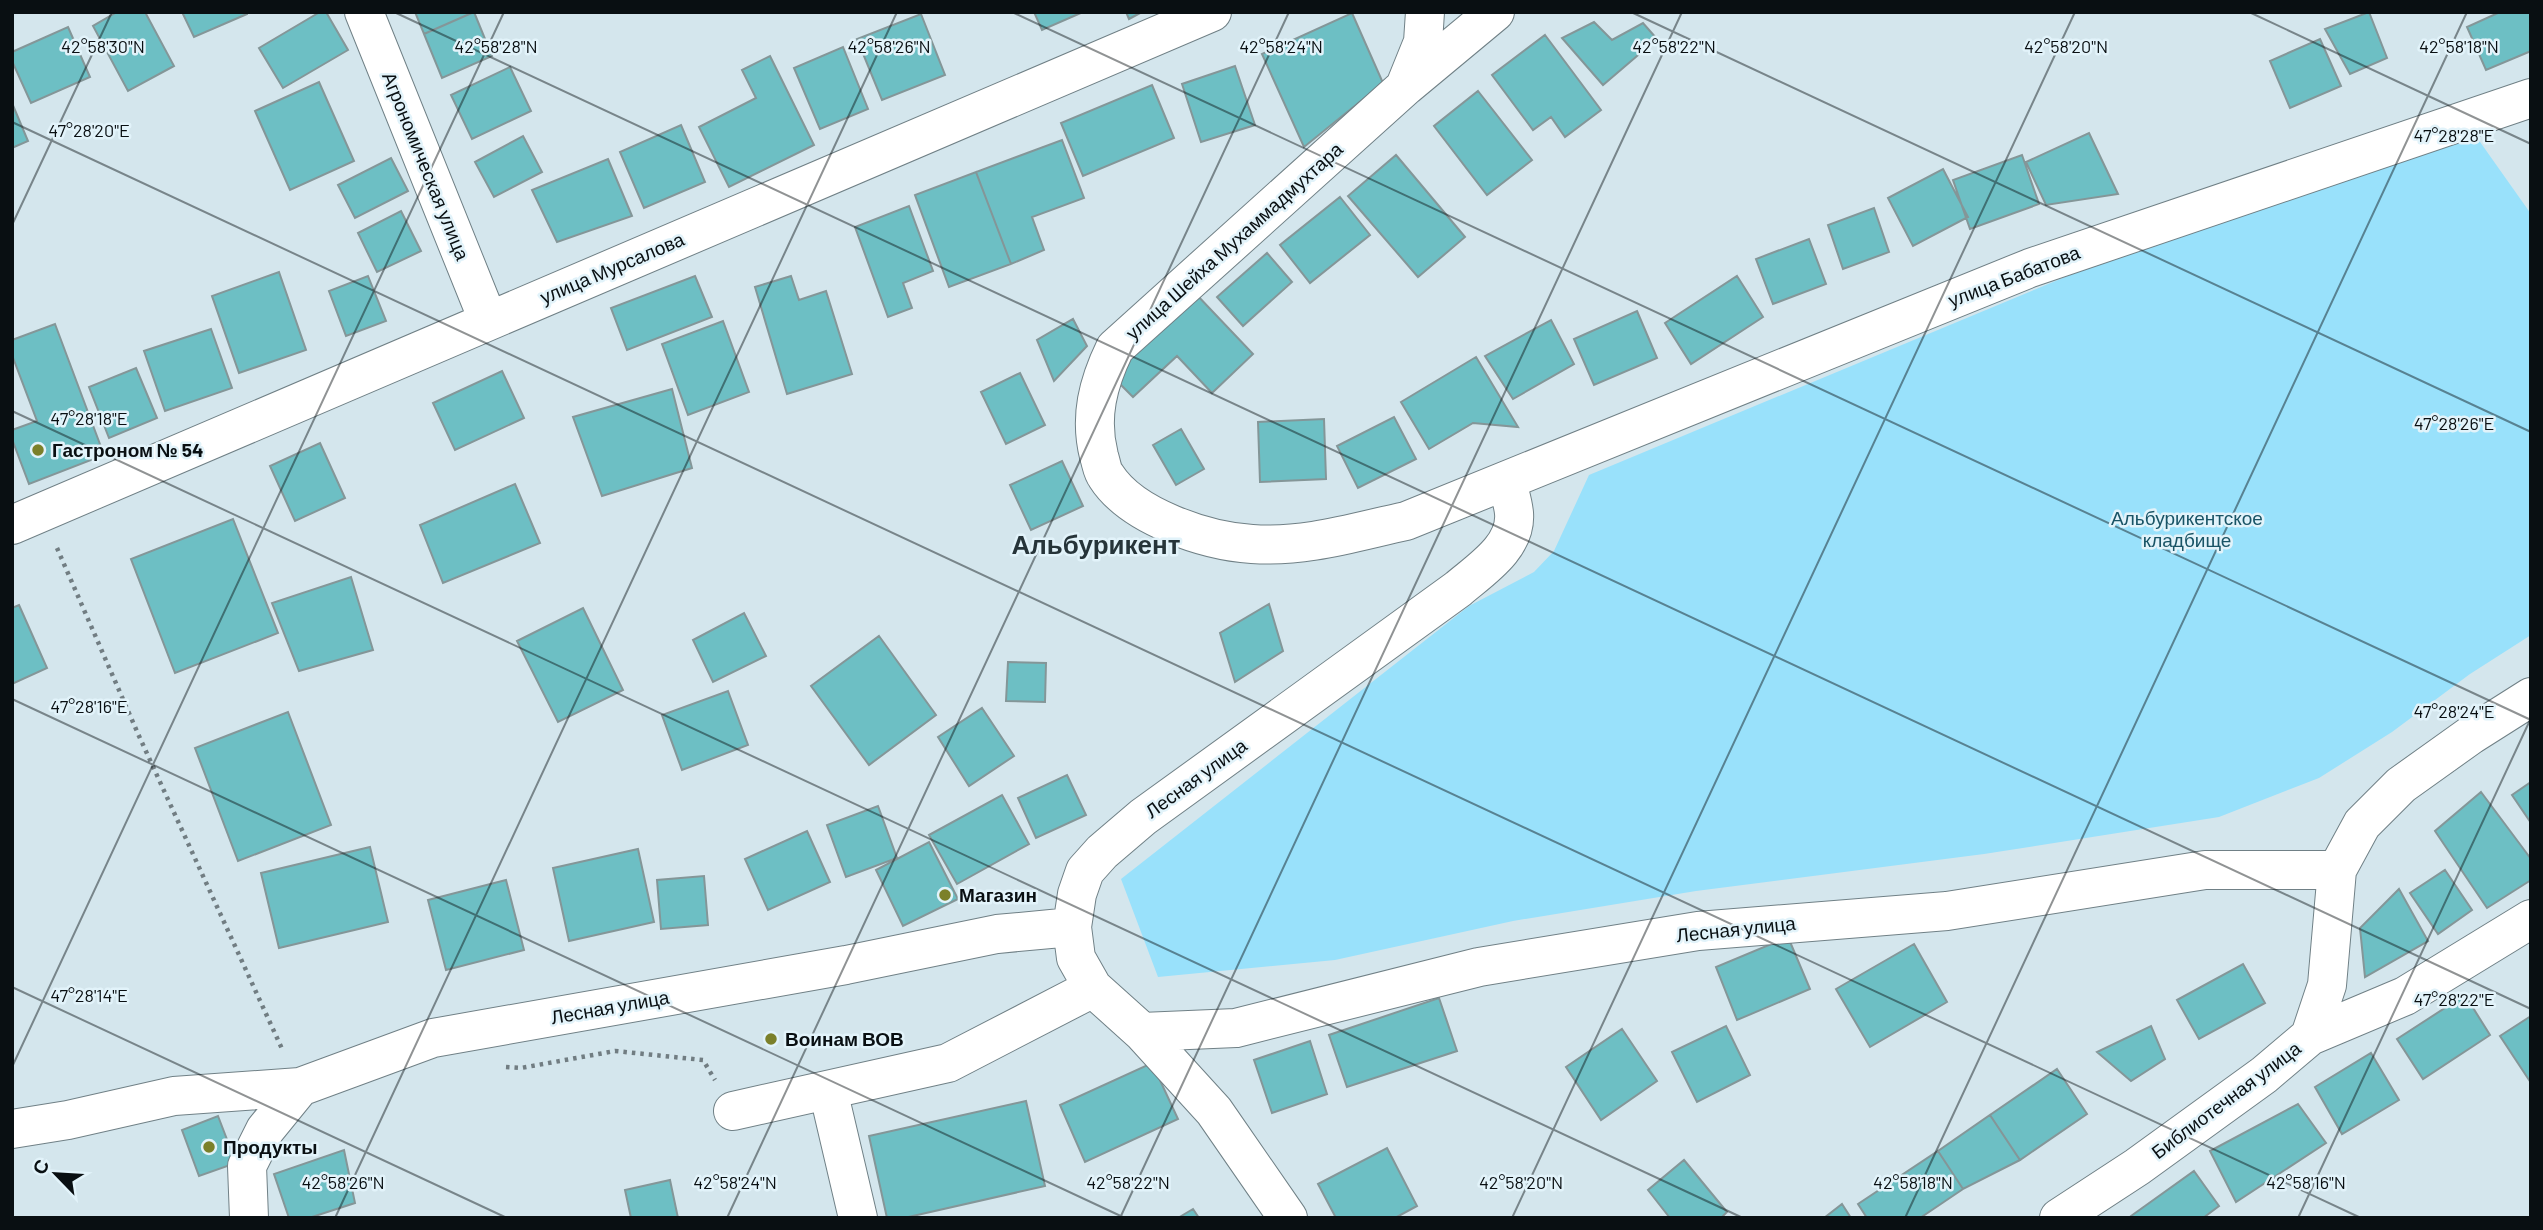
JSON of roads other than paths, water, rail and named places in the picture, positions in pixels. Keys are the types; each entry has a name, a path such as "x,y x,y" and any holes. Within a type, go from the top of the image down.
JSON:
{"street":[{"name":"Агрономическая улица","path":"364,12 488,320"},
{"name":"улица Мурсалова","path":"27,518 1212,12"},
{"path":"1406,86 1423,42 1424,12"},
{"name":"улица Шейха Мухаммадмухтара","path":"1495,12 1406,86 1115,348 1102,374 1095,404 1095,439 1105,475 1124,497 1165,523 1207,537 1253,544 1309,543 1406,521 1507,481"},
{"name":"улица Бабатова","path":"1507,481 2030,268 2531,98"},
{"name":"Лесная улица","path":"1288,1218 1214,1111 1142,1032 1093,988 1076,958 1072,927 1077,894 1085,872 1102,852 1143,817 1458,589 1498,554 1510,536 1514,515 1507,481"},
{"name":"Библиотечная улица","path":"2059,1218 2137,1167 2264,1075 2310,1036 2327,985 2337,870 2362,824 2401,785 2471,735 2531,697"},
{"name":"Лесная улица","path":"1142,1032 1236,1028 1479,967 1698,931 1947,911 2205,870 2337,870"},
{"path":"2310,1036 2405,996 2531,919"},
{"name":"Лесная улица","path":"300,1087 433,1038 846,965 997,934 1072,927"},
{"path":"733,1111 948,1063 1093,988"},
{"path":"12,1129 68,1120 174,1096 300,1087"},
{"path":"249,1218 247,1166 265,1130 300,1087"},
{"path":"828,1090 858,1218"}],"place":[{"name":"Гастроном № 54","path":"38,450"},
{"name":"Магазин","path":"945,895"},
{"name":"Воинам ВОВ","path":"771,1039"},
{"name":"Продукты","path":"209,1147"}],"district":[{"name":"Альбурикент","path":"1096,545"}],"park label":[{"name":"Альбурикентское кладбище","path":"2187,529"}]}
